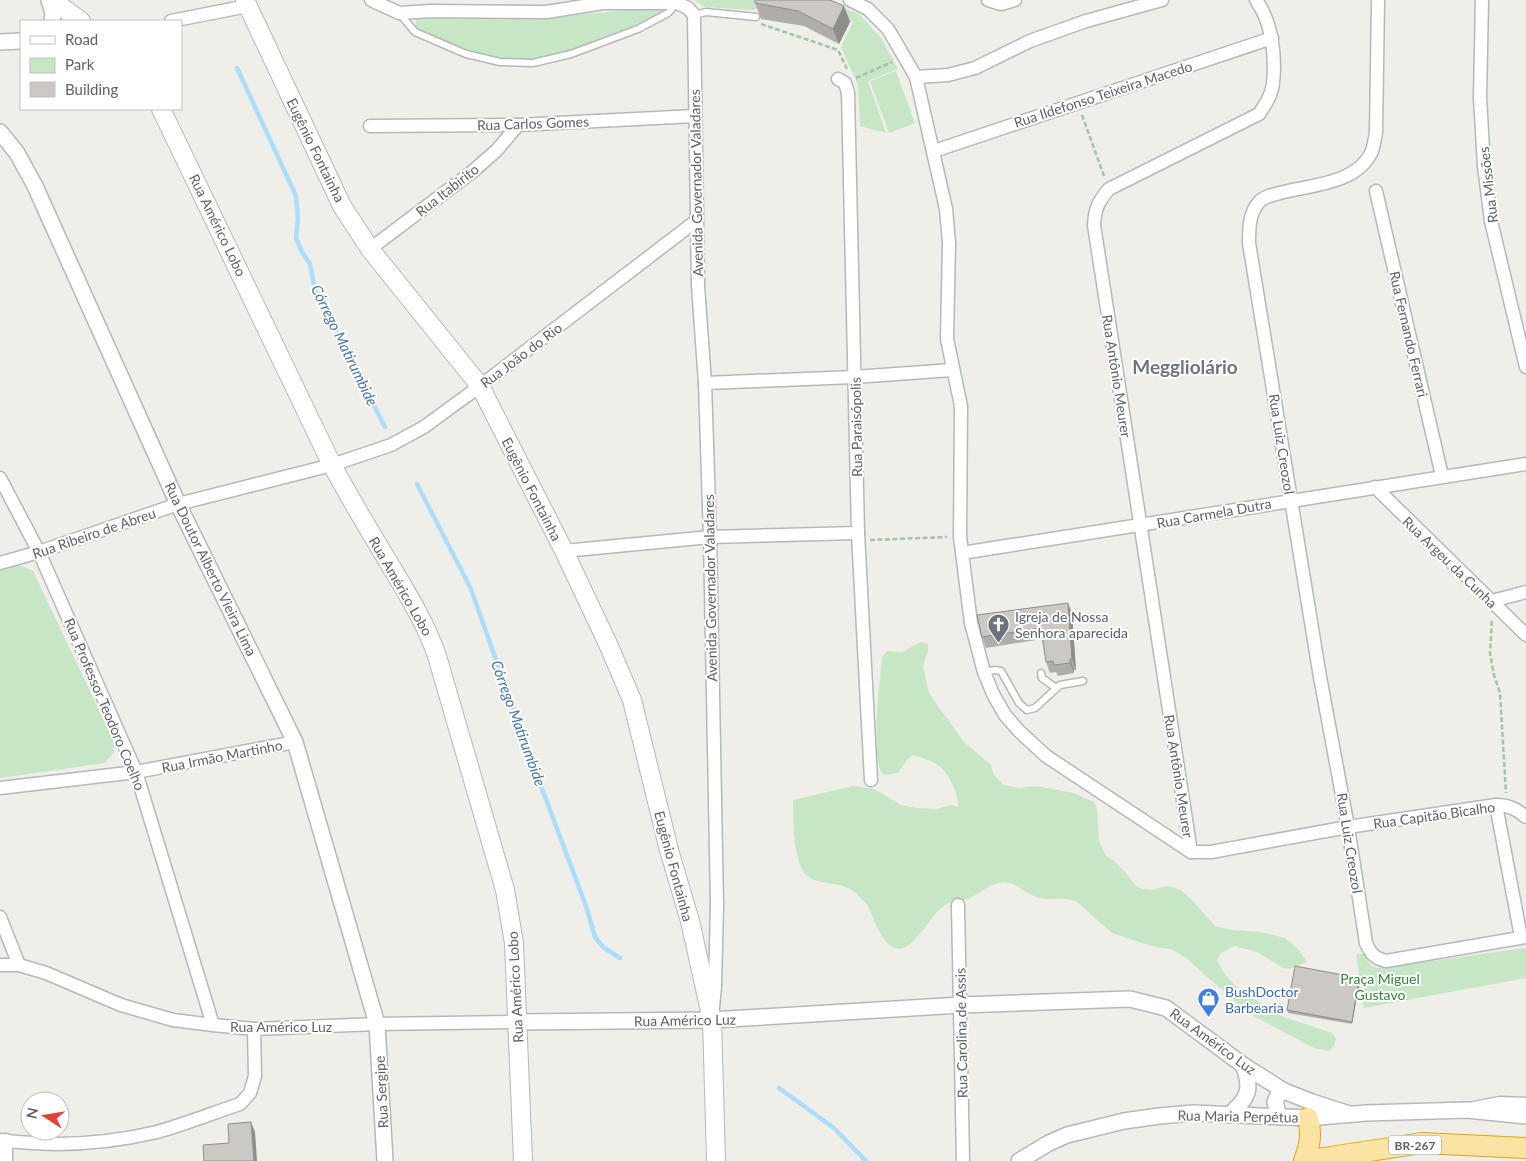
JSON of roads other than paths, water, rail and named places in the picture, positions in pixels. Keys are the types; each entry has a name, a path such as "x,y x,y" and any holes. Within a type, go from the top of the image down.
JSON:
{"highway":[{"path":"1304,1161 1311,1131 1308,1118"},
{"name":"BR-267","path":"1304,1161 1422,1144 1526,1148"}],"main road":[{"path":"51,0 80,20"},
{"name":"Eugênio Fontainha","path":"247,3 342,206 370,249 480,386 564,551 608,644 632,700 669,850 690,921 712,1020"},
{"name":"Rua Américo Lobo","path":"161,110 332,465 413,603 428,631 438,656 505,890 514,943 523,1161"},
{"name":"Avenida Governador Valadares","path":"712,1020 716,1161"}],"street":[{"path":"51,0 52,20"},
{"path":"371,0 399,13 431,11 546,12 609,1 677,3 688,8 694,15"},
{"path":"421,0 431,11"},
{"path":"850,0 868,10 888,29 916,76 946,209 948,243 947,339 952,370 958,386 960,406 960,537 971,623 984,672 993,694 1005,714 1019,731 1046,756 1191,852"},
{"path":"988,0 1001,4 1015,0"},
{"path":"916,76 948,75 975,68 1030,42 1086,21 1162,0"},
{"path":"1256,0 1263,10 1272,38"},
{"name":"Rua Luiz Creozol","path":"1378,0 1376,132 1372,151 1364,163 1354,172 1341,178 1260,200 1254,210 1249,226 1249,243 1320,678 1348,827 1366,943 1371,954 1377,959 1386,961 1524,937"},
{"name":"Rua Missões","path":"1482,0 1480,98 1484,166 1491,221 1526,367"},
{"path":"175,20 247,3"},
{"name":"Avenida Governador Valadares","path":"694,15 696,221 698,286 705,383 710,537 717,905 715,986 712,1020"},
{"name":"Rua Ildefonso Teixeira Macedo","path":"934,151 1272,38"},
{"name":"Rua Antônio Meurer","path":"1191,852 1094,225 1095,211 1100,200 1109,189 1259,114 1268,101 1273,84 1272,38"},
{"path":"0,42 20,41"},
{"name":"Rua Paraisópolis","path":"843,75 848,93 858,537 871,780"},
{"name":"Rua Carlos Gomes","path":"370,126 518,125 695,116"},
{"name":"Rua Itabirito","path":"370,249 472,172 497,150 518,125"},
{"name":"Rua Doutor Alberto Vieira Lima","path":"0,132 17,153 35,186 178,504 295,742 377,1024"},
{"name":"Rua Fernando Ferrari","path":"1376,191 1442,476"},
{"name":"Rua João do Rio","path":"332,465 391,445 424,427 696,221"},
{"path":"705,383 854,377 952,370"},
{"name":"Rua Carmela Dutra","path":"962,553 1526,464"},
{"name":"Rua Ribeiro de Abreu","path":"0,563 39,552 178,504 332,465"},
{"name":"Rua Professor Teodoro Coelho","path":"0,478 39,552 136,772 213,1025"},
{"name":"Rua Argeu da Cunha","path":"1375,488 1526,635"},
{"path":"564,551 710,537 858,537"},
{"path":"1494,603 1526,592"},
{"name":"Rua Irmão Martinho","path":"0,788 136,772 295,742"},
{"path":"1501,805 1524,937"},
{"name":"Rua Capitão Bicalho","path":"1191,852 1211,852 1348,827 1501,805 1514,808 1526,817"},
{"name":"Rua Carolina de Assis","path":"958,905 963,1161"},
{"path":"0,917 19,965"},
{"name":"Rua Américo Luz","path":"0,965 19,965 46,972 121,1004 173,1020 254,1029 377,1024 712,1020 961,1005 1130,999 1166,1008 1243,1065 1284,1091 1349,1114"},
{"name":"Rua Sergipe","path":"377,1024 385,1161"},
{"path":"6,1161 3,1140 58,1144 108,1141 157,1132 240,1104 250,1093 255,1076 254,1029"},
{"path":"1229,1115 1243,1102 1249,1090 1247,1074 1243,1065"},
{"path":"1279,1117 1275,1109 1275,1102 1279,1093 1284,1091"},
{"name":"Rua Maria Perpétua","path":"1467,1110 1500,1102 1526,1104"},
{"name":"Rua Maria Perpétua","path":"1018,1161 1067,1135 1124,1121 1193,1113 1308,1118 1349,1114 1467,1110 1526,1116"}],"lane":[{"path":"399,13 415,32 466,54 500,62 534,63 571,54 638,29 668,13 677,3"},
{"path":"694,15 706,12 756,17"},
{"path":"984,672 995,670 1003,673 1019,703 1027,710 1035,708 1056,688 1065,683 1083,681"},
{"path":"1041,672 1042,678 1056,688"}],"waterway":[{"name":"Córrego Matirumbide","path":"237,68 296,196 298,219 296,238 310,264 315,290 385,427"},
{"name":"Córrego Matirumbide","path":"417,484 471,589 532,762 586,906 595,937 603,947 620,958"},
{"name":"Córrego Matirumbide","path":"779,1088 834,1128 866,1161"}],"place":[{"name":"Igreja de Nossa Senhora aparecida","path":"999,643"},
{"name":"BushDoctor Barbearia","path":"1209,1018"}],"district":[{"name":"Meggliolário","path":"1185,366"}],"park label":[{"name":"Praça Miguel Gustavo","path":"1380,986"}]}
